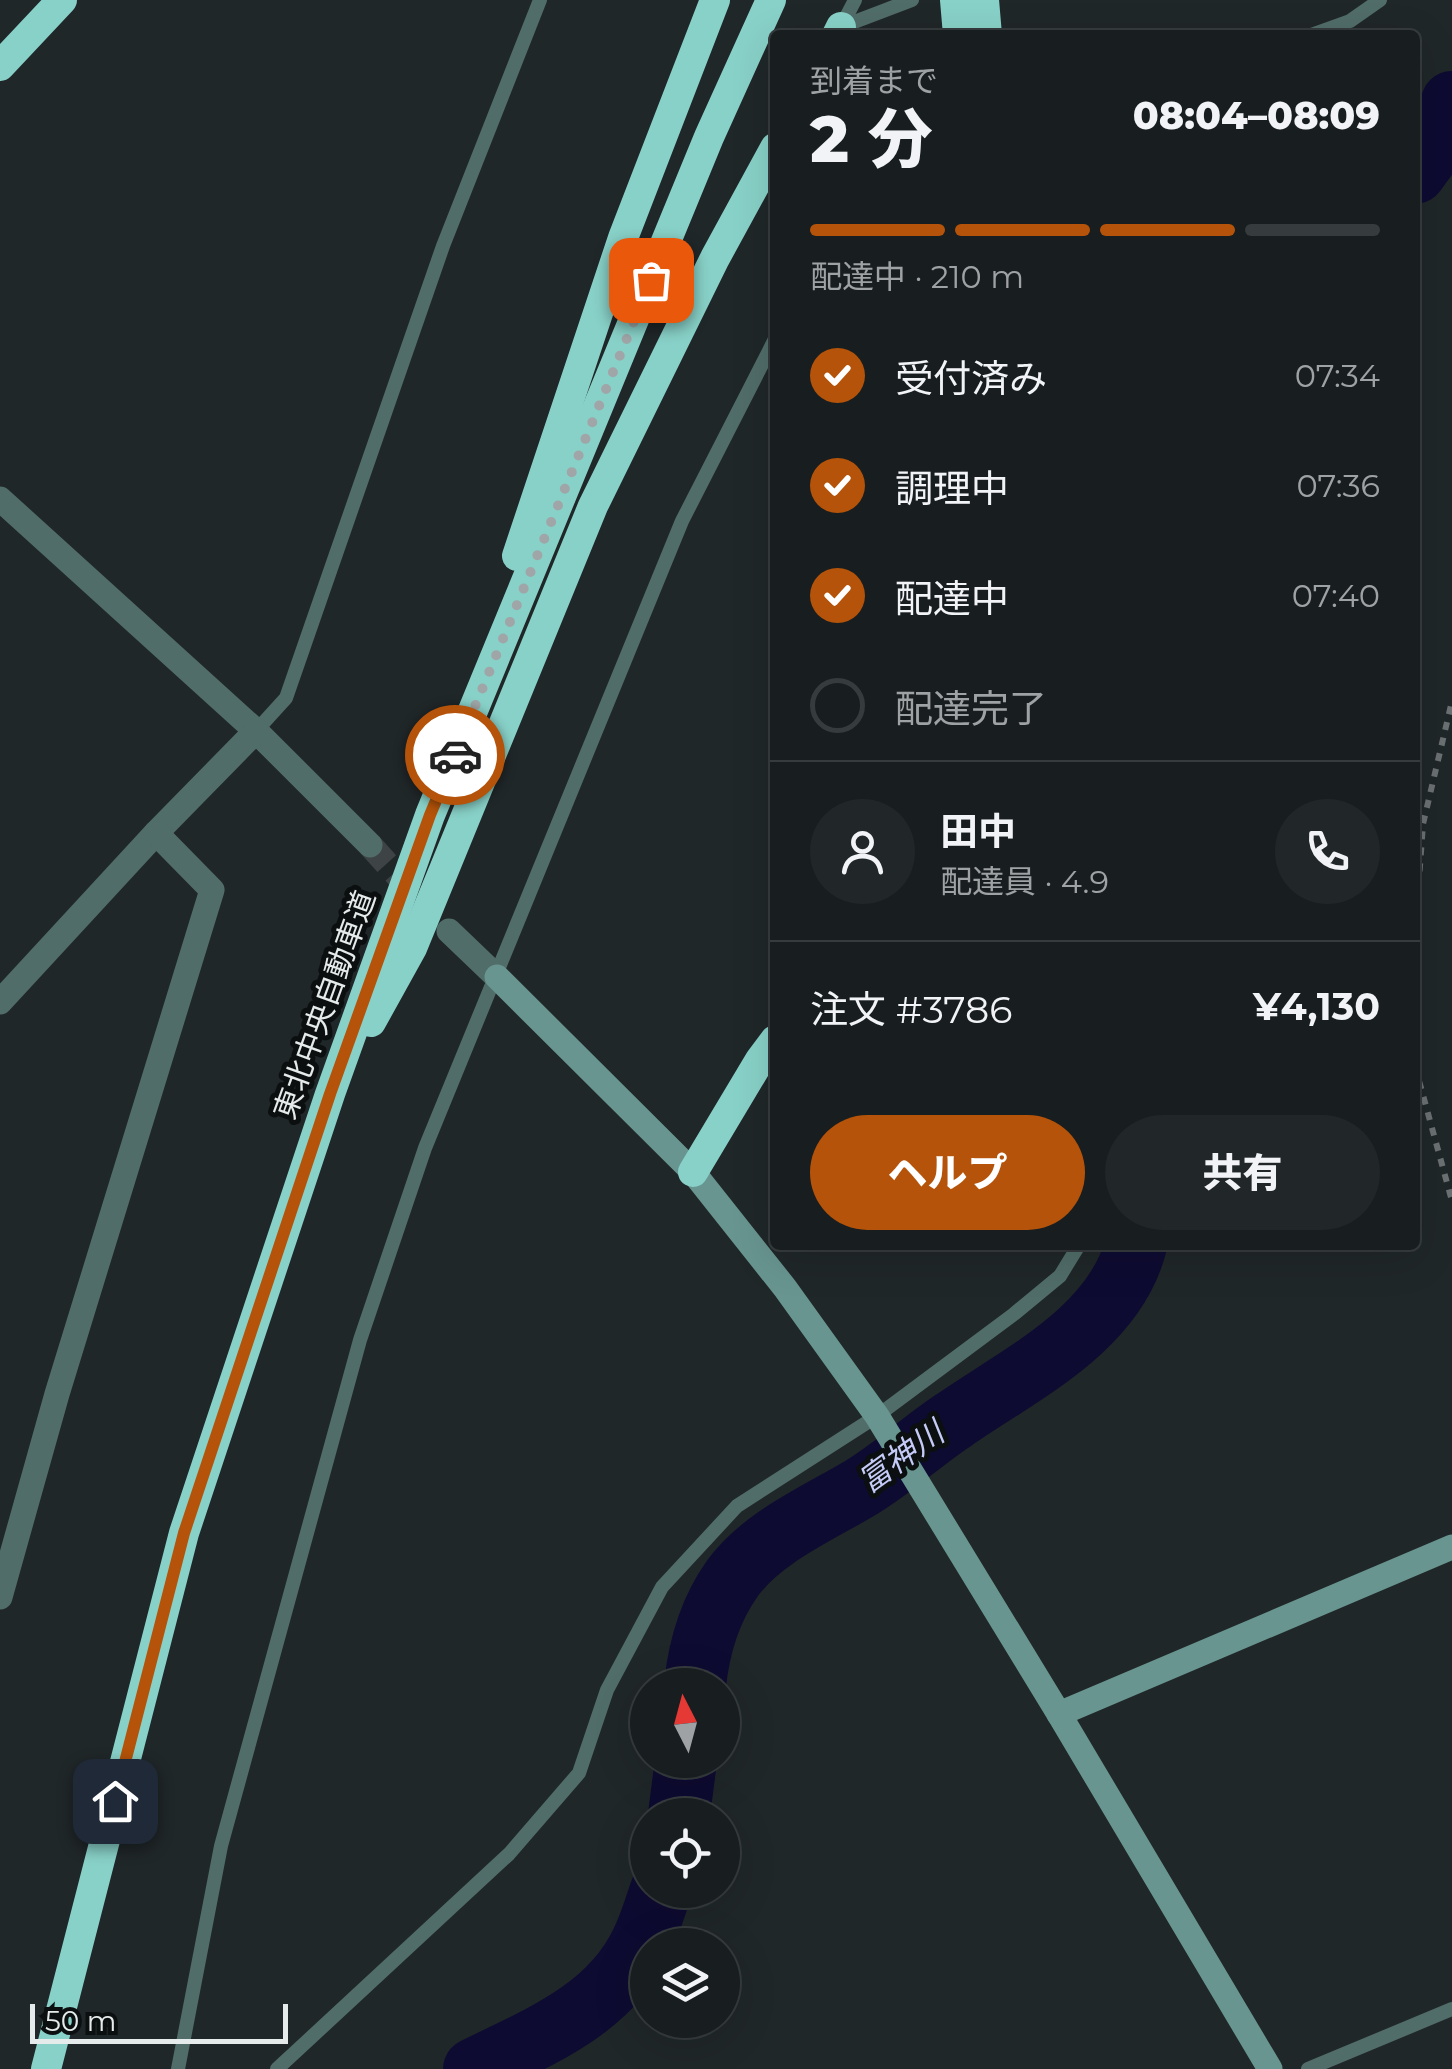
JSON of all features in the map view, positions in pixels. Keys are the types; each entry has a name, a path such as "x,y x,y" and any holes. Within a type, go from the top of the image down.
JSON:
{"highway":[{"path":"0,36 33,0"},
{"path":"0,66 62,0"},
{"path":"430,815 624,238 716,0"},
{"name":"東北中央自動車道","path":"46,2069 184,1533 330,1094 430,815 710,136 772,0"},
{"path":"955,0 958,30"},
{"path":"984,0 987,30"},
{"path":"330,1094 412,948 592,506 715,258 770,157"},
{"path":"694,1172 770,1047"},
{"path":"694,1172 770,1083"}],"street":[{"path":"0,499 256,731 370,845"},
{"path":"0,1002 256,731"},
{"path":"0,1598 212,890 156,833"},
{"path":"449,932 694,1172 785,1288 877,1417 1270,2069"},
{"path":"1059,1714 1452,1547"}],"lane":[{"path":"256,731 286,698 442,246 540,0"},
{"path":"845,21 912,0"},
{"path":"1326,30 1350,22 1380,0"},
{"path":"178,2069 221,1846 360,1340 425,1148 682,521 770,349"},
{"path":"276,2069 508,1854 580,1773 607,1690 662,1587 737,1506 877,1417 1060,1276 1076,1250"},
{"path":"1308,2069 1452,2009"}],"path":[{"path":"1420,873 1424,824 1452,701"},
{"path":"1420,1084 1452,1201"}],"waterway":[{"name":"富神川","path":"1420,166 1433,148 1452,102"},
{"name":"富神川","path":"697,1668 712,1616 744,1564 775,1538 874,1479 1062,1347 1108,1302 1125,1275 1134,1250"},
{"name":"富神川","path":"681,1798 684,1778"},
{"name":"富神川","path":"474,2069 546,2033 591,2004 628,1965 655,1908"}],"tunnel":[{"path":"370,845 417,897"}],"way so far":[{"path":"455,755 651,280"}],"route":[{"path":"115,1801 184,1533 330,1094 455,755"}]}
